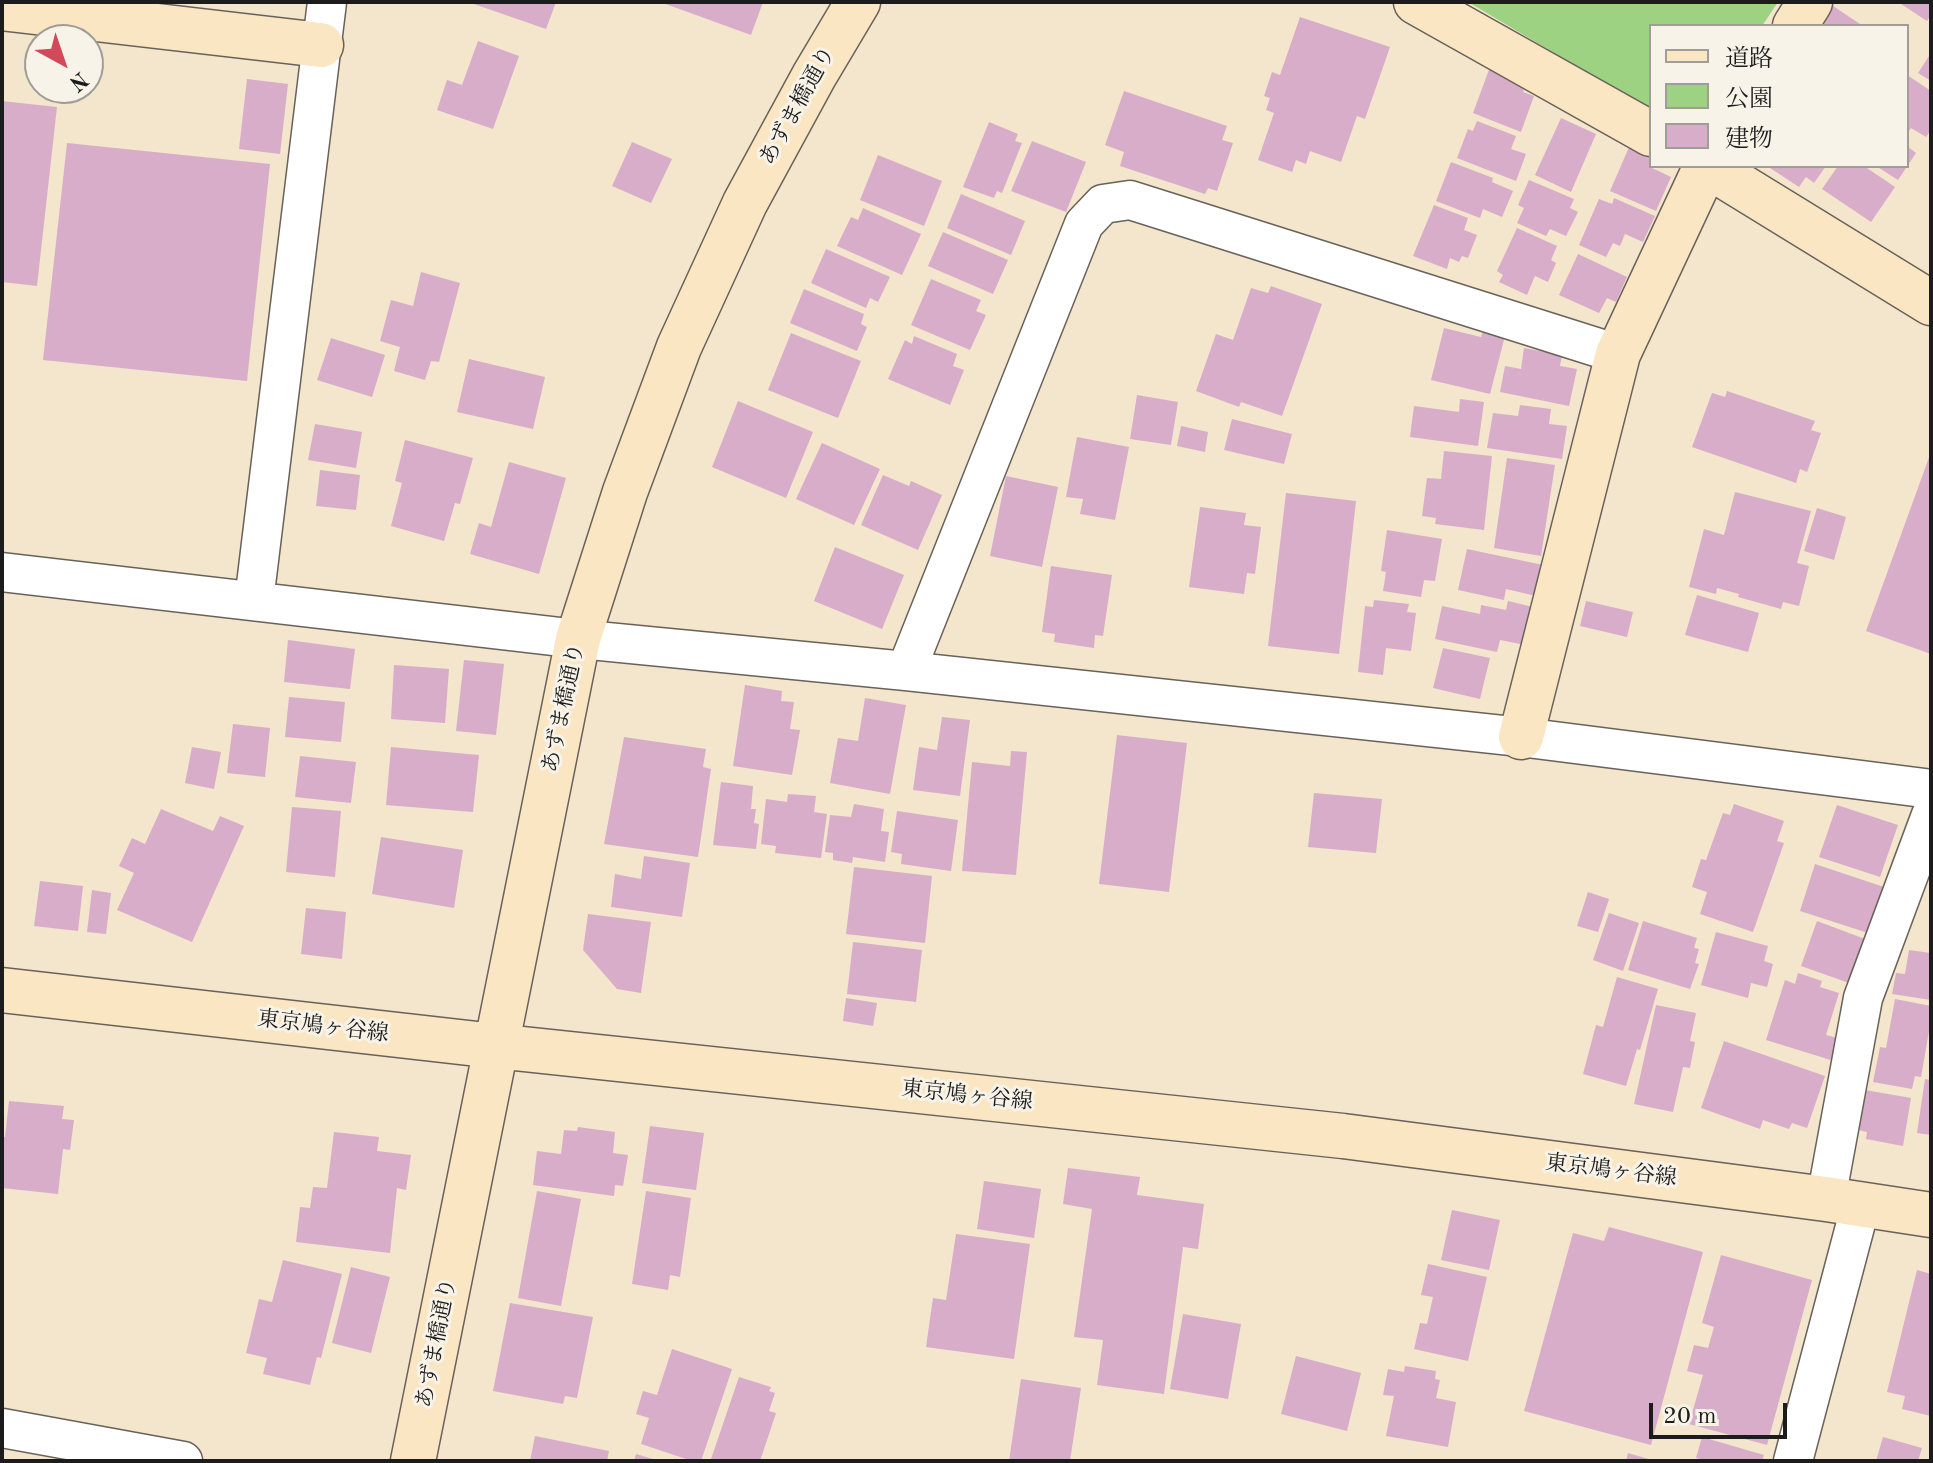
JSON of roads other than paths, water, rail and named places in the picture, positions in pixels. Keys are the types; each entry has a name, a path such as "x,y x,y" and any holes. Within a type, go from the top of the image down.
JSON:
{"street":[{"path":"254,601 327,2"},
{"name":"あずま橋通り","path":"413,1461 578,639 625,492 679,347 745,203 858,2"},
{"path":"1416,2 1649,133"},
{"path":"1796,24 1810,2"},
{"path":"2,8 321,45"},
{"path":"1521,737 1618,354 1706,168"},
{"path":"1710,168 1931,303"},
{"path":"906,671 1084,224 1103,204 1130,200 1618,354"},
{"path":"2,572 578,639 1521,737 1931,789"},
{"path":"1793,1461 1844,1202 1863,998 1931,815"},
{"name":"東京鳩ヶ谷線","path":"2,990 1343,1136 1931,1215"},
{"path":"2,1428 183,1461"}]}
